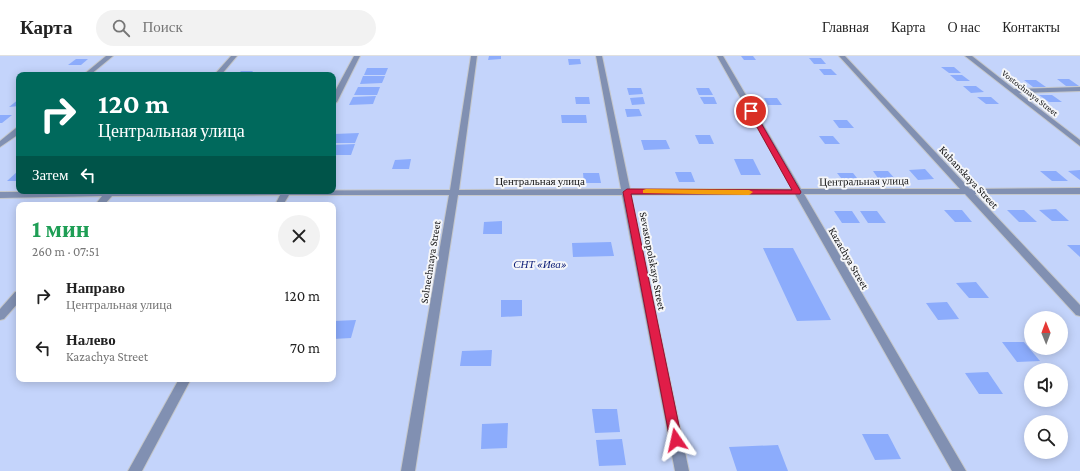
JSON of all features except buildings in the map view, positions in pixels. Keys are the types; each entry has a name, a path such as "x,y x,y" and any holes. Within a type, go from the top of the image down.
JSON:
{"street":[{"path":"90,72 110,56"},
{"path":"220,72 234,56"},
{"path":"336,96 357,56"},
{"name":"Solnechnaya Street","path":"408,471 454,193 474,56"},
{"name":"Sevastopolskaya Street","path":"599,56 682,471"},
{"name":"Kazachya Street","path":"720,56 959,471"},
{"name":"Kubanskaya Street","path":"842,56 1080,312"},
{"name":"Vostochnaya Street","path":"968,56 1080,143"},
{"path":"1014,91 1080,89"},
{"path":"0,145 16,132"},
{"name":"Центральная улица","path":"336,192 1080,191"},
{"name":"Центральная улица","path":"0,195 37,194"},
{"path":"102,202 108,194"},
{"path":"0,316 16,298"},
{"path":"135,471 183,382"}],"green space":[{"name":"СНТ «Ива»","path":"0,56 1080,56 1080,471 0,471"}],"slow traffic":[{"path":"646,192 749,192"}],"route":[{"path":"676,440 627,192 797,192 751,111"}]}
